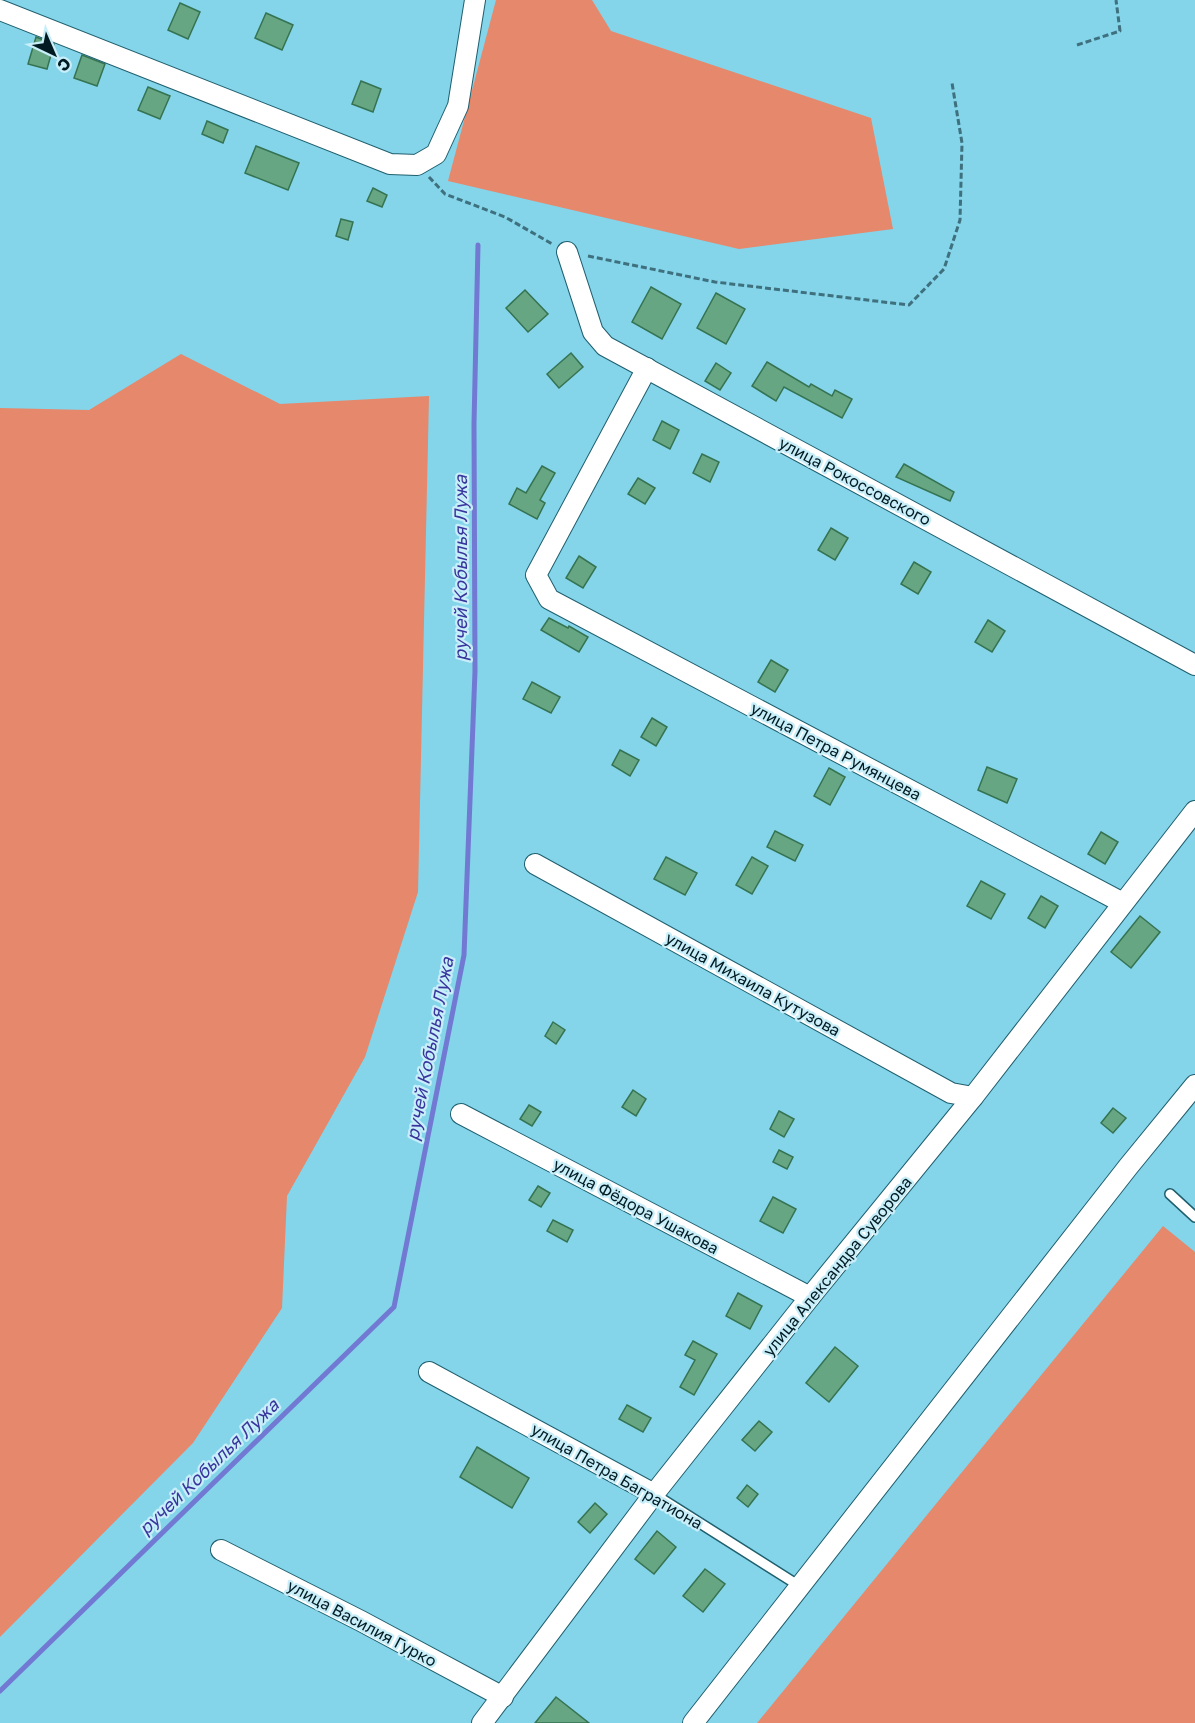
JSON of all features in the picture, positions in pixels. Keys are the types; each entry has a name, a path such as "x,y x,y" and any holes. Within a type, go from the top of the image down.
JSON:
{"street":[{"path":"0,10 390,164 417,165 435,154 458,105 475,0"},
{"name":"улица Рокоссовского","path":"567,252 593,332 605,346 1195,665"},
{"name":"улица Петра Румянцева","path":"646,369 536,575 549,599 1123,903"},
{"name":"улица Александра Суворова","path":"482,1723 654,1494 973,1097 1195,811"},
{"name":"улица Михаила Кутузова","path":"535,864 951,1094 973,1097"},
{"path":"693,1723 1120,1176 1195,1085"},
{"name":"улица Фёдора Ушакова","path":"461,1114 810,1298"},
{"name":"улица Петра Багратиона","path":"429,1372 654,1494"},
{"name":"улица Василия Гурко","path":"221,1550 361,1621 502,1697"}],"lane":[{"path":"1170,1194 1195,1217"},
{"name":"улица Петра Багратиона","path":"654,1494 801,1587"}],"path":[{"path":"1077,45 1120,31 1116,0"},
{"path":"417,165 445,194 505,217 567,252 715,282 909,305 944,269 960,220 962,144 952,83"}],"shaded area":[{"path":"496,0 592,0 611,31 871,118 893,229 739,249 448,181"},
{"path":"181,354 280,404 429,396 418,892 365,1057 287,1196 282,1308 193,1443 0,1637 0,408 89,410"},
{"path":"1163,1226 1195,1252 1195,1723 757,1723"}],"building":[{"path":"180,3 200,12 188,39 168,30"},
{"path":"266,13 293,25 282,50 255,38"},
{"path":"36,37 54,44 47,69 28,64"},
{"path":"82,55 105,64 97,86 74,78"},
{"path":"361,81 381,89 373,112 352,104"},
{"path":"148,87 170,96 160,119 138,110"},
{"path":"207,121 228,130 223,143 202,134"},
{"path":"256,146 299,163 288,190 245,173"},
{"path":"373,188 387,195 382,207 367,201"},
{"path":"341,219 353,222 348,240 336,236"},
{"path":"651,287 681,304 662,339 632,322"},
{"path":"525,290 548,314 528,332 506,308"},
{"path":"716,293 745,309 726,344 697,328"},
{"path":"571,353 583,367 559,388 547,374"},
{"path":"767,362 809,387 811,384 832,396 835,390 852,399 842,418 784,387 776,401 752,386"},
{"path":"716,363 731,373 720,390 705,381"},
{"path":"662,421 679,430 670,449 653,440"},
{"path":"702,454 719,462 710,482 693,473"},
{"path":"904,464 954,492 950,501 896,477"},
{"path":"542,466 555,473 540,500 545,503 537,519 509,504 517,488 526,493"},
{"path":"638,478 655,488 645,504 628,494"},
{"path":"831,528 848,538 835,560 818,550"},
{"path":"579,556 596,567 583,588 566,578"},
{"path":"914,562 931,572 918,594 901,584"},
{"path":"549,618 588,637 579,652 541,630"},
{"path":"988,620 1005,631 992,652 975,642"},
{"path":"771,660 788,670 775,692 758,682"},
{"path":"532,682 560,697 551,713 523,699"},
{"path":"652,718 667,727 656,746 641,737"},
{"path":"620,750 639,760 630,776 612,765"},
{"path":"987,767 1017,779 1007,803 978,790"},
{"path":"829,768 845,777 830,805 814,796"},
{"path":"775,831 803,845 795,861 767,847"},
{"path":"1101,832 1118,842 1105,864 1088,854"},
{"path":"666,857 697,873 685,895 654,879"},
{"path":"752,857 768,866 752,894 736,885"},
{"path":"981,881 1005,894 991,919 967,906"},
{"path":"1041,896 1058,906 1045,928 1028,918"},
{"path":"1140,916 1160,932 1131,968 1111,952"},
{"path":"553,1022 565,1030 556,1044 545,1036"},
{"path":"633,1090 646,1099 636,1116 622,1107"},
{"path":"529,1105 541,1112 532,1126 520,1119"},
{"path":"1113,1108 1126,1118 1113,1133 1101,1123"},
{"path":"779,1111 794,1119 784,1137 770,1129"},
{"path":"779,1150 793,1157 787,1169 773,1162"},
{"path":"538,1186 550,1193 541,1207 529,1200"},
{"path":"773,1197 796,1209 783,1233 760,1221"},
{"path":"553,1220 573,1230 567,1242 547,1231"},
{"path":"738,1293 762,1306 750,1329 726,1316"},
{"path":"693,1341 717,1354 694,1395 680,1387 695,1360 685,1355"},
{"path":"835,1347 858,1366 829,1402 806,1383"},
{"path":"627,1405 651,1418 643,1432 619,1419"},
{"path":"759,1421 772,1432 755,1451 742,1440"},
{"path":"477,1447 529,1478 512,1508 460,1477"},
{"path":"747,1485 758,1494 748,1507 737,1498"},
{"path":"595,1503 607,1514 590,1533 578,1522"},
{"path":"657,1531 676,1547 654,1574 635,1559"},
{"path":"705,1569 725,1584 703,1612 683,1596"},
{"path":"556,1697 589,1723 535,1723"}],"waterway":[{"name":"ручей Кобылья Лужа","path":"0,1691 394,1307 464,955 475,671 474,424 478,245"}]}
